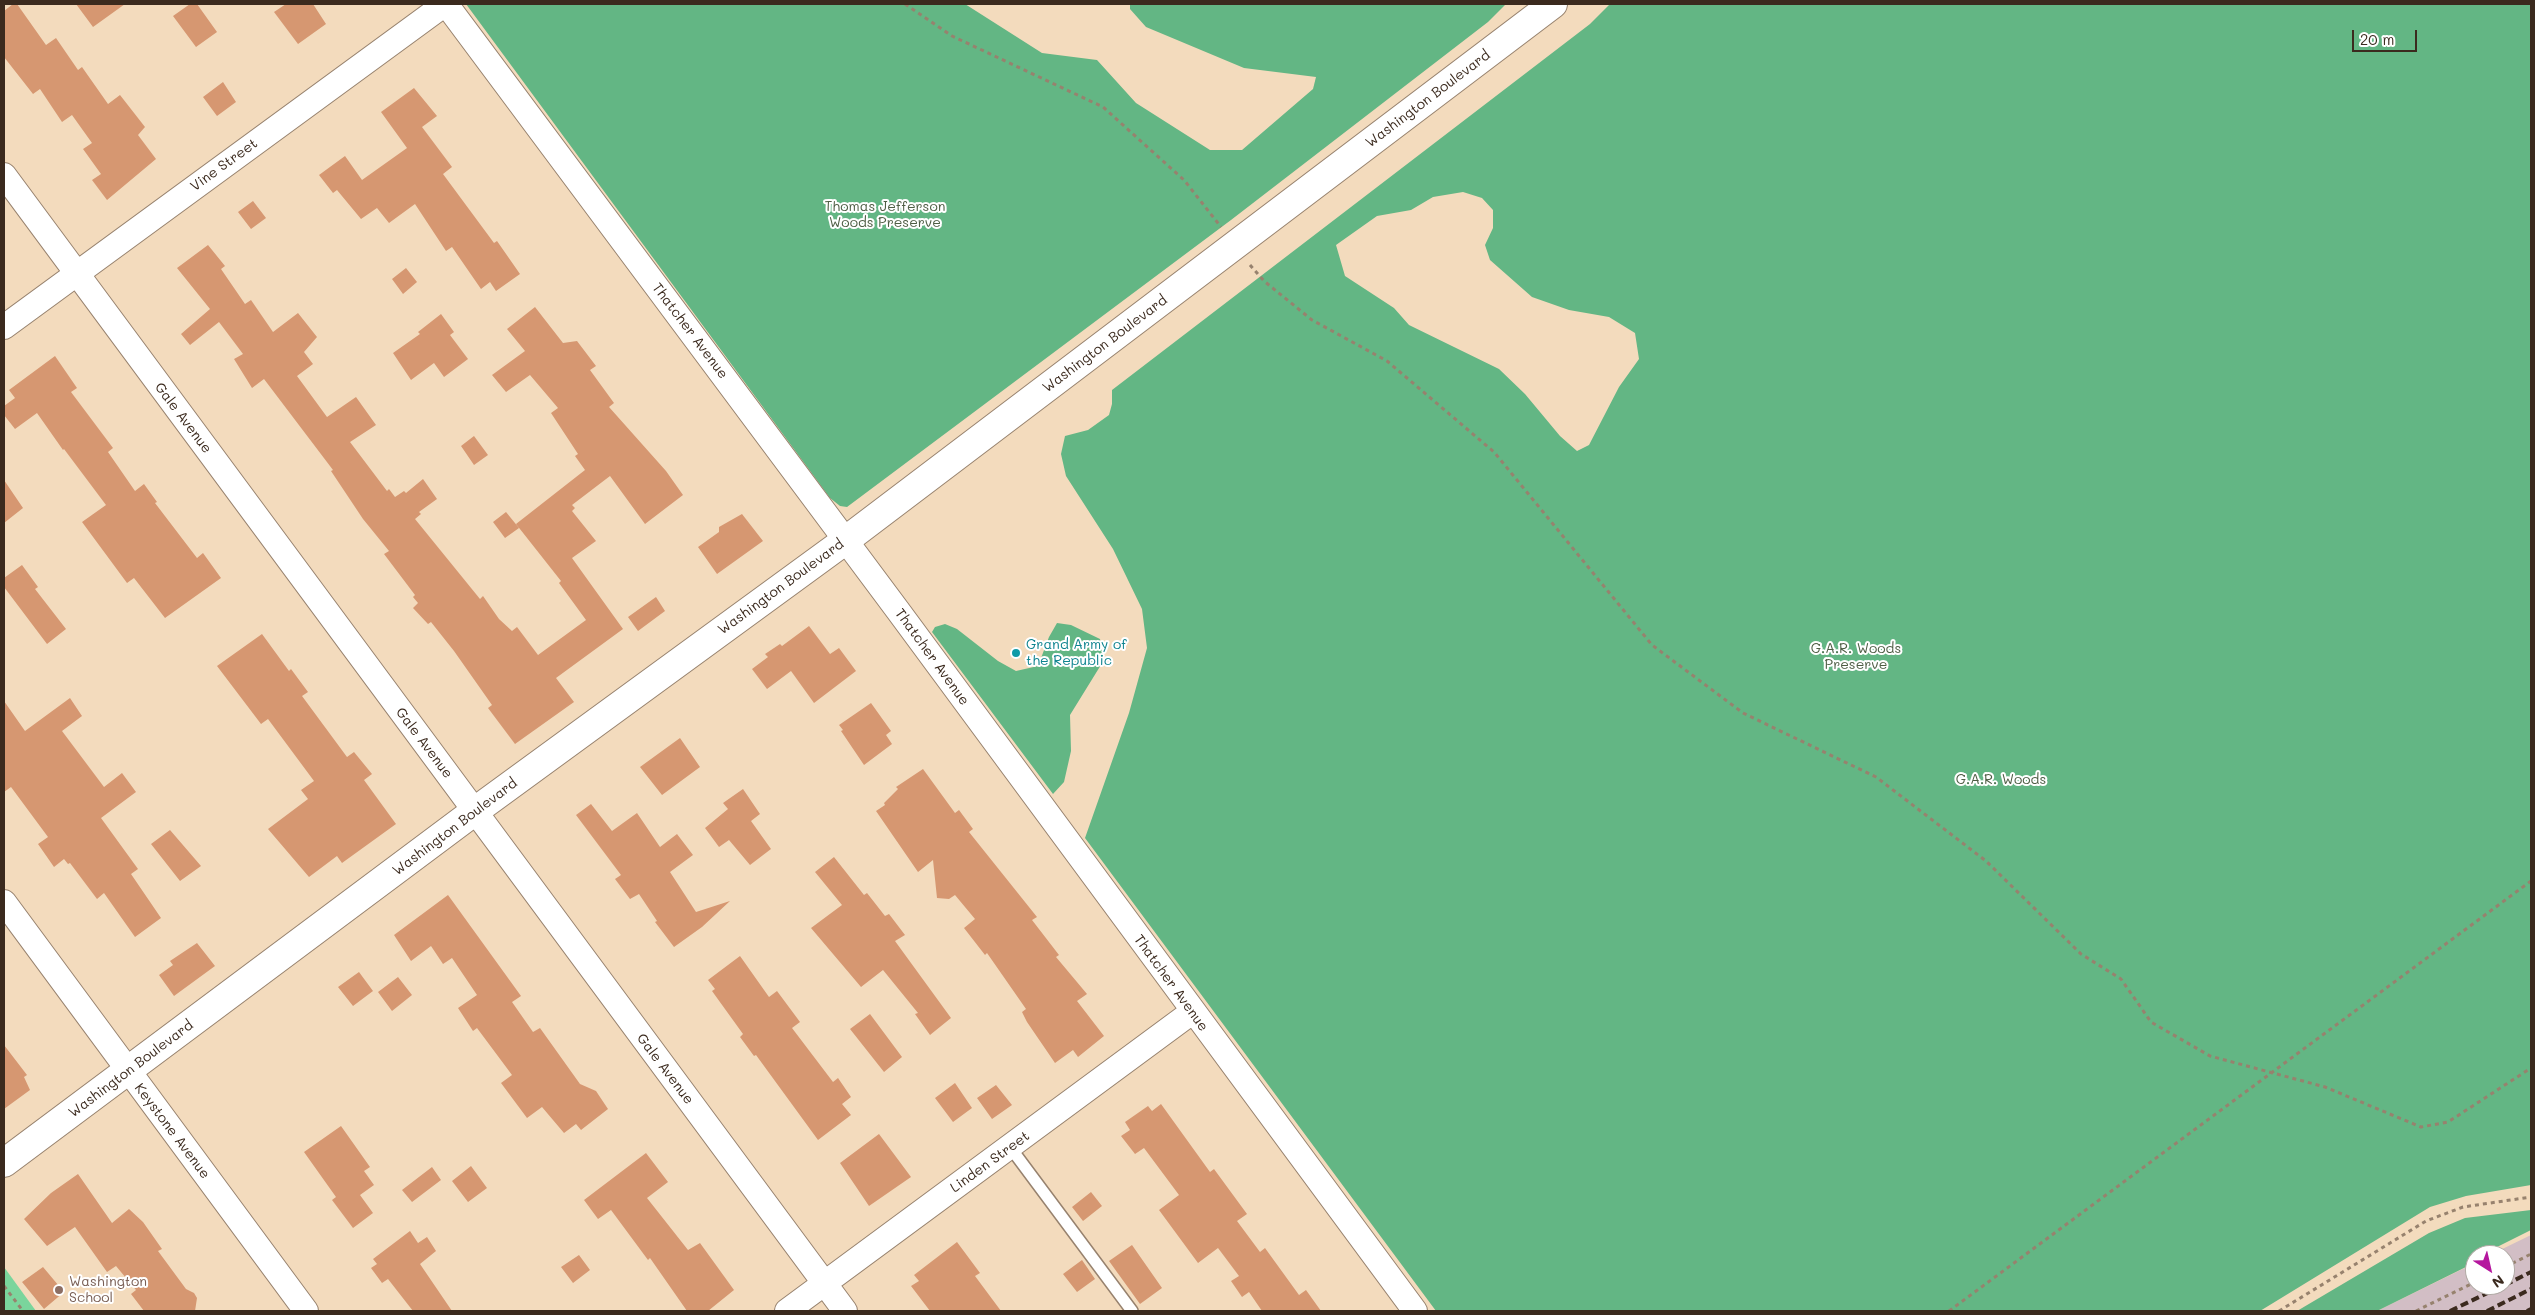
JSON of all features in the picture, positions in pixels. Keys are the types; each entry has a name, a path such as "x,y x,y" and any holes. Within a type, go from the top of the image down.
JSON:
{"street":[{"name":"Vine Street","path":"4,328 446,4"},
{"name":"Thatcher Avenue","path":"446,4 846,540 1192,1012 1415,1311"},
{"name":"Washington Boulevard","path":"4,1163 475,811 846,540 1554,4"},
{"name":"Gale Avenue","path":"4,175 845,1311"},
{"name":"Keystone Avenue","path":"4,902 306,1311"},
{"name":"Linden Street","path":"787,1311 1192,1012"}],"lane":[{"path":"1010,1147 1132,1311"}],"path":[{"path":"905,4 952,36 1103,107 1184,180 1221,227"},
{"path":"1250,265 1264,281 1312,320 1387,361 1494,452 1652,645 1743,713 1876,777 1986,861 2081,954 2121,979 2151,1022 2210,1056 2325,1087 2421,1127 2448,1122 2531,1068"},
{"path":"1949,1311 2531,881"},
{"path":"2279,1311 2426,1221 2463,1207 2531,1197"},
{"path":"2515,1262 2531,1254"},
{"path":"4,1286 23,1311"},
{"path":"2416,1311 2465,1287"}],"shaded area":[{"path":"2531,1235 2531,1311 2377,1311 2465,1268 2465,1295 2515,1295 2515,1245 2510,1245"}],"green space":[{"name":"Thomas Jefferson Woods Preserve","path":"466,4 965,4 1042,53 1097,60 1136,103 1210,150 1242,150 1313,89 1316,77 1244,68 1146,27 1130,9 1130,4 1506,4 1488,22 1231,220 847,507 840,506 830,498"},
{"name":"G.A.R. Woods","path":"1610,4 2531,4 2531,1185 2466,1196 2430,1207 2260,1311 1436,1311 1085,838 1129,713 1147,648 1142,609 1113,549 1066,476 1061,454 1065,436 1088,430 1109,415 1112,404 1112,390 1590,24","holes":["1463,192 1482,198 1493,210 1493,228 1485,245 1490,260 1532,297 1569,310 1609,317 1635,333 1639,359 1619,387 1589,445 1577,451 1560,436 1525,394 1499,369 1409,325 1394,308 1345,276 1336,245 1377,216 1411,210 1433,197"]},
{"path":"1057,623 1071,625 1100,639 1104,660 1070,715 1071,751 1064,782 1053,794 932,632 935,627 945,624 957,629 998,661 1016,671 1038,666 1049,637"},
{"path":"2531,1210 2531,1230 2501,1245 2465,1245 2465,1267 2377,1311 2297,1311 2429,1233 2465,1218"},
{"path":"4,1267 36,1311 4,1311"}],"building":[{"path":"13,4 17,4 46,45 56,38 78,70 82,67 108,104 120,95 145,127 138,135 156,159 107,200 92,180 101,174 83,149 92,143 72,115 62,122 40,89 33,94 4,57 4,11"},
{"path":"76,4 125,4 93,27"},
{"path":"190,4 197,4 217,32 196,47 173,16"},
{"path":"286,4 313,4 326,24 298,44 274,12"},
{"path":"223,82 236,102 217,116 203,97"},
{"path":"414,88 437,116 422,127 452,167 443,174 494,243 497,241 520,274 496,291 490,282 481,289 452,247 446,251 415,204 389,223 377,208 361,219 337,190 333,193 319,175 345,156 362,180 407,148 381,112"},
{"path":"253,201 266,218 251,229 238,212"},
{"path":"208,245 225,266 221,269 245,304 251,300 273,332 298,313 317,337 304,352 313,364 297,376 327,417 356,397 376,425 350,442 387,491 389,489 395,497 404,491 406,493 423,479 437,499 419,512 421,514 415,519 480,599 483,596 499,619 512,631 517,627 538,655 586,620 559,583 561,581 516,524 585,470 575,456 578,454 551,413 558,408 530,375 506,392 492,375 525,351 507,329 535,307 563,343 577,341 596,366 590,370 614,403 609,407 666,471 683,495 645,524 610,476 572,505 575,508 572,511 596,541 572,558 623,629 556,678 574,702 515,744 488,708 492,705 454,651 431,622 428,624 413,608 418,603 413,597 415,595 384,554 389,551 363,519 331,471 333,470 264,379 252,388 234,359 243,354 219,322 190,345 181,334 210,309 177,268"},
{"path":"406,268 417,282 403,294 392,279"},
{"path":"441,314 454,332 450,335 468,359 444,377 434,363 411,380 393,353 420,334 418,332"},
{"path":"55,356 77,388 71,392 113,448 108,452 135,491 144,484 157,502 155,503 197,558 203,553 221,578 165,618 134,578 127,583 82,522 106,505 37,413 15,429 4,415 4,406 15,398 9,390"},
{"path":"474,436 488,455 474,465 461,446"},
{"path":"4,480 23,508 4,523"},
{"path":"506,512 519,528 505,538 493,522"},
{"path":"742,514 763,541 717,574 698,547 719,532 719,527"},
{"path":"22,565 38,587 35,589 66,629 47,644 4,587 4,578"},
{"path":"656,597 665,611 638,631 628,617"},
{"path":"809,626 830,654 839,648 856,671 814,703 791,671 767,689 752,669 768,657 765,654 780,644 782,646"},
{"path":"262,634 289,671 291,669 308,692 302,696 347,757 354,752 372,774 364,780 396,824 342,863 337,856 309,877 268,829 308,799 301,790 314,781 268,719 261,724 217,666"},
{"path":"70,698 82,716 62,731 104,787 122,773 136,792 101,818 138,869 131,874 161,918 135,937 104,893 97,899 70,863 68,864 64,859 54,867 38,844 48,837 11,787 4,792 4,701 25,731"},
{"path":"871,703 891,731 886,735 892,744 864,765 839,725"},
{"path":"680,738 700,767 662,795 640,767"},
{"path":"923,769 955,813 959,810 973,829 969,832 1037,917 1032,920 1059,955 1056,957 1087,994 1077,1001 1104,1036 1078,1057 1073,1050 1055,1063 1027,1022 1022,1012 1026,1009 987,953 985,955 964,928 975,919 955,895 949,899 937,898 933,860 918,872 876,811 885,805 884,803 898,789 896,787"},
{"path":"743,789 760,814 751,821 771,849 750,865 729,840 719,847 705,828 728,809 723,803"},
{"path":"591,804 612,831 637,813 660,847 677,834 693,855 670,872 696,912 730,901 702,927 674,947 655,922 657,921 639,894 630,899 615,879 621,875 576,815"},
{"path":"170,830 201,866 180,881 151,844"},
{"path":"834,857 864,895 867,893 885,916 889,914 905,935 895,941 951,1018 930,1035 915,1014 918,1013 883,970 861,987 811,928 842,905 815,872"},
{"path":"448,895 521,996 512,1002 533,1032 540,1028 580,1084 596,1091 608,1109 581,1130 576,1124 564,1133 542,1107 527,1118 501,1083 512,1075 477,1028 473,1031 458,1008 477,995 452,958 443,964 431,946 411,961 394,935"},
{"path":"197,943 215,966 174,996 159,975 173,965 170,961"},
{"path":"740,956 769,997 777,991 800,1022 792,1028 833,1082 838,1078 851,1097 842,1104 851,1115 818,1140 756,1055 754,1056 740,1037 743,1034 712,991 715,989 708,980"},
{"path":"359,972 373,991 353,1006 338,987"},
{"path":"398,977 412,995 392,1011 378,992"},
{"path":"870,1014 902,1057 884,1072 850,1029"},
{"path":"4,1045 27,1075 24,1077 30,1090 4,1109"},
{"path":"955,1083 972,1108 953,1122 935,1098"},
{"path":"996,1085 1012,1105 992,1119 977,1098"},
{"path":"1161,1104 1210,1172 1214,1169 1247,1214 1237,1221 1260,1252 1265,1248 1299,1295 1306,1290 1321,1311 1262,1311 1249,1292 1242,1297 1231,1281 1239,1276 1218,1248 1198,1263 1159,1210 1179,1195 1144,1148 1135,1154 1121,1136 1130,1130 1125,1122 1148,1106 1152,1111"},
{"path":"341,1126 370,1167 364,1171 374,1185 360,1195 373,1213 353,1228 332,1200 336,1197 304,1152"},
{"path":"879,1134 911,1177 869,1206 840,1163"},
{"path":"646,1153 668,1182 647,1198 688,1250 700,1243 734,1290 708,1311 687,1311 650,1258 648,1260 611,1210 598,1219 584,1200"},
{"path":"471,1166 487,1188 468,1202 452,1181"},
{"path":"432,1167 441,1180 412,1202 402,1190"},
{"path":"78,1174 112,1223 129,1209 143,1222 162,1249 158,1251 186,1289 194,1293 197,1298 195,1311 144,1311 131,1294 136,1290 116,1266 107,1272 75,1227 47,1246 24,1219 51,1193"},
{"path":"1091,1192 1102,1206 1083,1221 1072,1207"},
{"path":"410,1231 418,1243 427,1237 436,1251 420,1264 452,1311 413,1311 388,1279 382,1283 371,1268 377,1264 373,1259"},
{"path":"957,1242 980,1273 975,1276 1001,1311 930,1311 911,1286 919,1281 914,1275"},
{"path":"1132,1245 1162,1288 1140,1304 1109,1261"},
{"path":"579,1255 590,1270 573,1283 561,1267"},
{"path":"1082,1260 1095,1279 1077,1292 1063,1274"},
{"path":"43,1267 64,1292 44,1309 22,1282"}],"railway":[{"path":"2515,1280 2531,1272"},
{"path":"2487,1311 2531,1289"},
{"path":"2450,1311 2483,1295"},
{"path":"2527,1311 2531,1309"}],"place":[{"name":"Grand Army of the Republic","path":"1016,653"},
{"name":"Washington School","path":"59,1290"}],"park label":[{"name":"G.A.R. Woods Preserve","path":"1856,658"}]}
